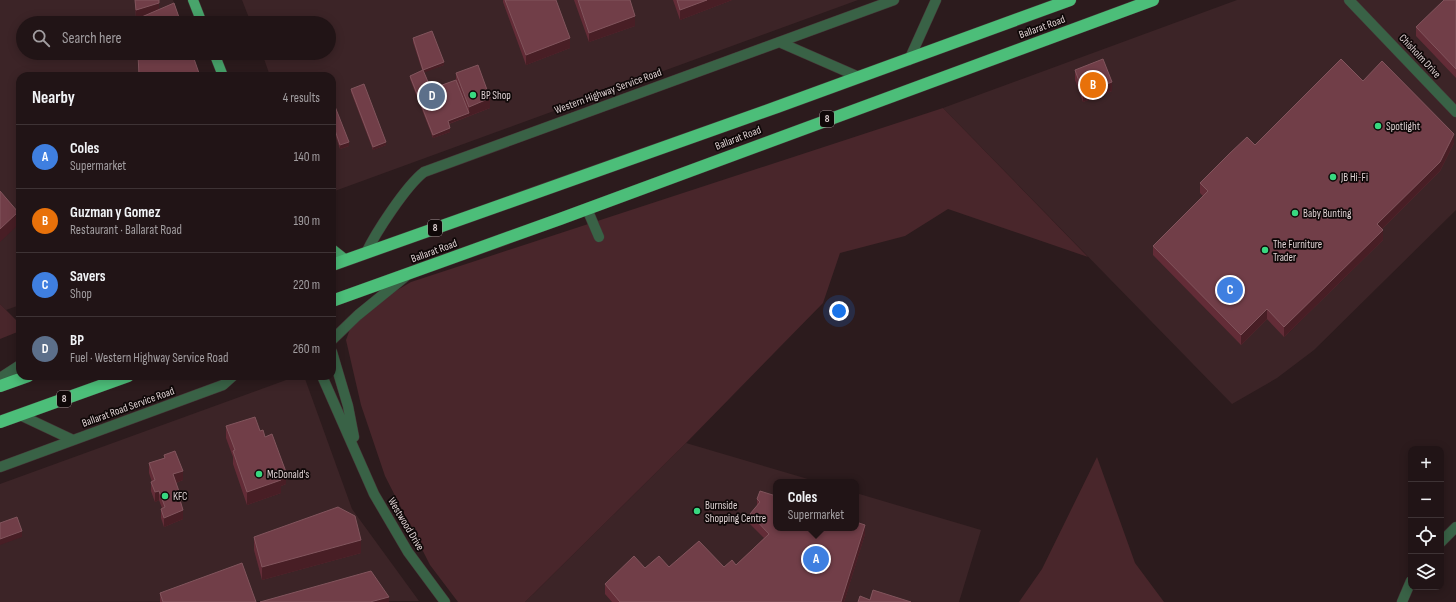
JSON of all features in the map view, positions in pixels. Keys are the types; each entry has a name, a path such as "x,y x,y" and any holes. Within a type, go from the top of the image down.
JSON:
{"highway":[{"name":"Ballarat Road","path":"336,264 909,60 1070,0"},
{"name":"Ballarat Road","path":"336,300 587,209 1153,0"},
{"path":"0,386 17,380"},
{"name":"8","path":"0,422 117,380"}],"main road":[{"path":"193,0 199,16"},
{"path":"217,60 221,72"},
{"path":"336,252 346,260"}],"street":[{"name":"Western Highway Service Road","path":"366,253 372,241 406,193 424,172 894,0"},
{"path":"909,60 936,0"},
{"name":"Chisholm Drive","path":"1349,0 1456,112"},
{"name":"Chisholm Drive","path":"1356,0 1366,18"},
{"path":"779,42 859,77"},
{"path":"587,209 599,237"},
{"path":"336,336 358,315 409,274"},
{"name":"Westwood Drive","path":"336,366 348,406 357,452"},
{"path":"0,378 16,367"},
{"name":"Ballarat Road Service Road","path":"0,467 210,390 223,385 229,380"},
{"name":"Westwood Drive","path":"324,380 357,452 374,494 408,552 445,602"},
{"name":"Ballarat Road Service Road","path":"20,415 74,440"},
{"path":"1444,539 1456,527"},
{"path":"1402,602 1408,588"}],"shaded area":[{"path":"0,0 173,0 179,16 16,16 16,60 192,60 197,72 16,72 16,306 6,310 0,304"},
{"path":"242,0 858,0 336,191 336,72 269,72 264,60 336,60 336,16 248,16"},
{"path":"1237,0 1456,0 1456,210 1314,350 1277,378 1232,404 943,108"},
{"path":"943,108 1088,257 948,209 905,236 840,253 823,303 686,443 525,602 458,602 430,565 385,476 361,405 346,340 350,329 364,314 387,296 411,282"},
{"path":"0,304 16,320 16,333 0,339"},
{"path":"286,380 305,380 352,509 419,601 0,602 0,484"},
{"name":"Burnside Shopping Centre","path":"686,443 808,479 773,479 773,531 859,531 859,494 981,530 959,602 525,602"},
{"path":"1097,457 1135,563 1164,602 1019,602 1042,569"}],"building":[{"path":"135,0 159,0 159,3 136,10"},
{"path":"505,0 556,0 570,38 526,55"},
{"path":"578,0 630,0 635,16 589,33"},
{"path":"677,0 707,0 680,10"},
{"path":"1444,0 1456,0 1456,69 1416,27"},
{"path":"174,3 179,16 144,16"},
{"path":"432,31 444,62 423,70 413,38"},
{"path":"1103,59 1112,82 1083,93 1075,70"},
{"path":"1341,59 1363,81 1382,61 1454,134 1440,162 1377,224 1383,230 1284,327 1267,309 1241,335 1153,246 1208,191 1200,183 1229,154 1247,137 1255,145"},
{"path":"138,60 194,60 199,72 139,72"},
{"name":"BP Shop","path":"478,65 490,98 469,107 456,73"},
{"path":"423,70 431,89 456,80 469,113 448,121 450,128 433,135 410,76"},
{"path":"364,84 386,142 373,147 351,89"},
{"path":"336,109 349,142 340,145 336,133"},
{"path":"0,191 16,210 16,214 0,229"},
{"name":"McDonald's","path":"255,417 260,431 263,430 265,437 272,434 286,472 279,474 281,480 247,492 233,451 235,450 226,426"},
{"name":"KFC","path":"175,451 183,471 173,474 182,500 180,500 183,510 164,518 161,509 165,507 159,491 155,492 151,482 155,480 149,463 165,458 164,455"},
{"path":"760,491 773,495 773,531 859,531 859,523 865,525 841,602 620,602 605,584 634,556 645,568 659,556 669,567 699,541 724,567 732,560 736,565 769,534 750,514 760,502 757,499"},
{"path":"338,507 355,516 361,540 262,567 254,537"},
{"path":"17,517 22,531 0,539 0,523"},
{"path":"242,563 256,602 163,602 160,593"},
{"path":"371,571 389,597 370,602 260,602"},
{"path":"873,590 911,602 858,602 860,596 870,600"}],"place":[{"name":"Guzman y Gomez","path":"1093,85"},
{"name":"BP Shop","path":"473,95"},
{"name":"BP","path":"432,96"},
{"name":"Spotlight","path":"1378,126"},
{"name":"JB Hi-Fi","path":"1333,177"},
{"name":"Baby Bunting","path":"1295,213"},
{"name":"The Furniture Trader","path":"1265,250"},
{"name":"Savers","path":"1230,290"},
{"name":"McDonald's","path":"259,474"},
{"name":"KFC","path":"165,496"},
{"name":"Burnside Shopping Centre","path":"697,511"},
{"name":"Coles","path":"816,559"}]}
